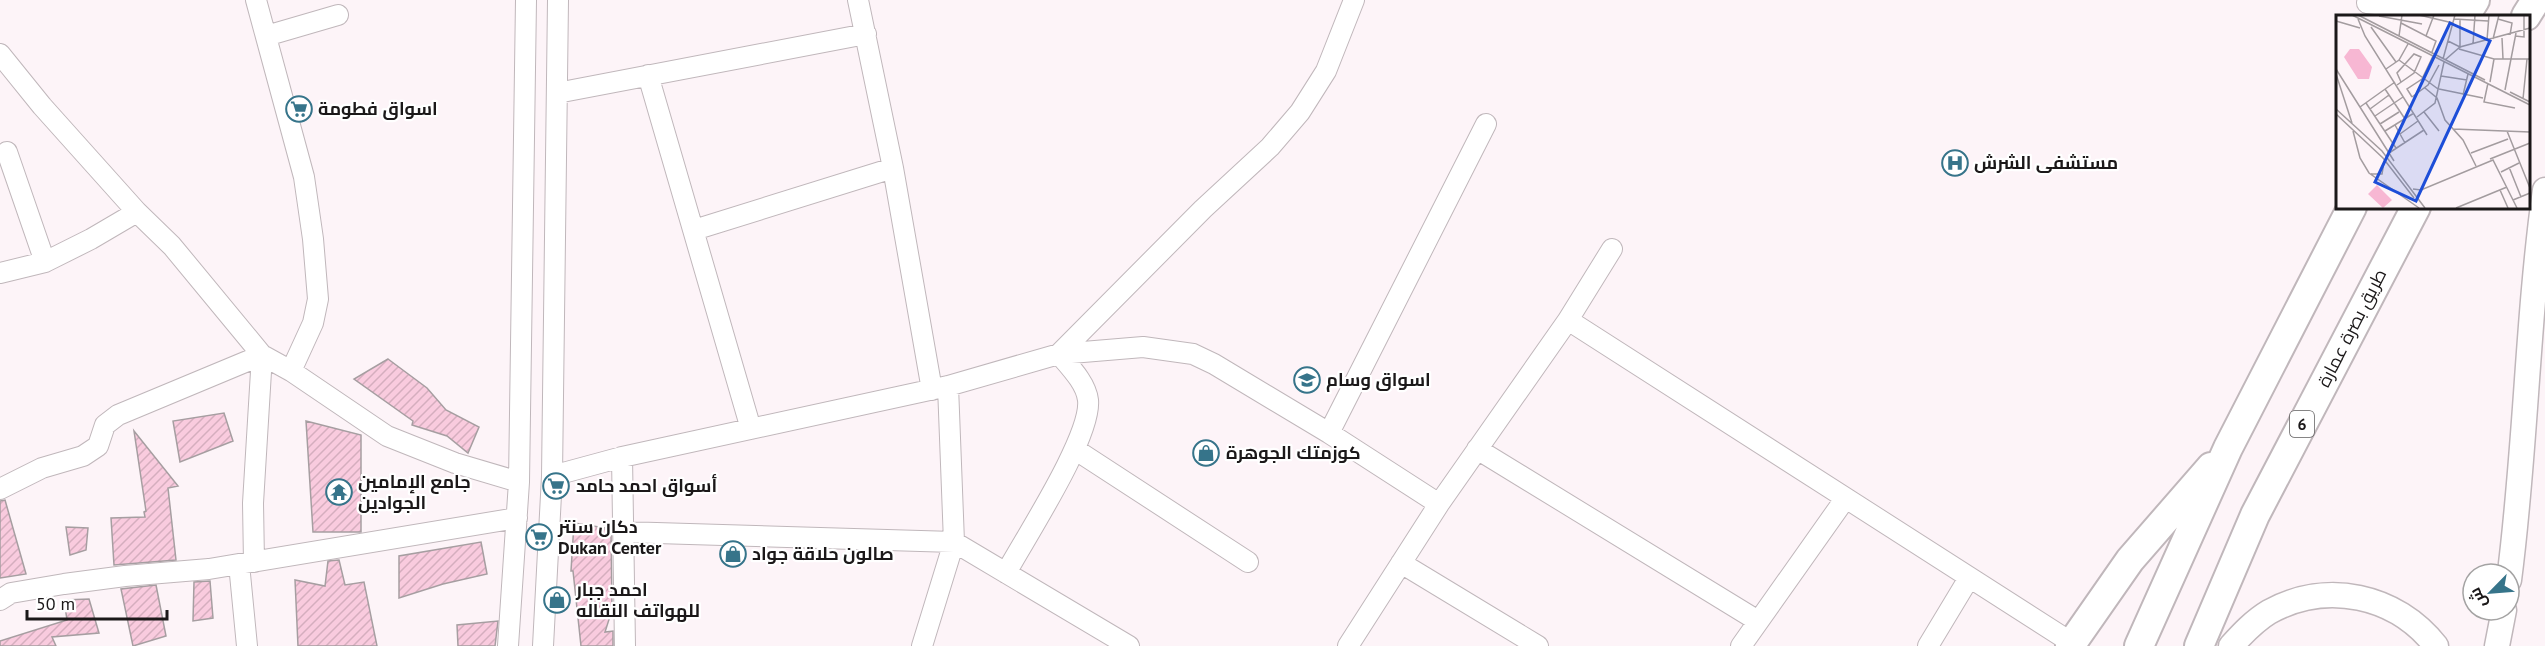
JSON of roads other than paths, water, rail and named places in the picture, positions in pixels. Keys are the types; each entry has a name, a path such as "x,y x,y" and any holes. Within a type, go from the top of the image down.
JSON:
{"highway":[{"path":"2527,15 2536,0"},
{"path":"2139,646 2228,448 2351,208"},
{"name":"طريق بصرة عمارة","path":"2199,646 2255,515 2415,208"},
{"path":"2071,645 2130,560 2228,448"}],"main road":[{"path":"2512,562 2516,530 2533,297 2545,190"},
{"path":"2231,646 2246,630 2269,613 2294,602 2317,596 2346,595 2368,599 2409,618 2426,633 2436,646"},
{"path":"2497,646 2502,622"}],"street":[{"path":"256,0 304,177 313,239 318,299 313,323 291,371"},
{"path":"508,646 519,482 526,0"},
{"path":"510,626 544,636 552,476 558,0"},
{"path":"858,0 940,388 954,542 922,646"},
{"path":"1059,354 1195,217 1270,147 1300,112 1326,71 1354,0"},
{"path":"2370,6 2420,9 2472,6"},
{"path":"266,36 338,15"},
{"path":"556,93 866,34"},
{"path":"0,54 42,106 137,212 172,246 262,355 291,371 387,436 455,463 519,482"},
{"path":"648,75 751,429"},
{"path":"1329,433 1486,124"},
{"path":"7,152 45,262"},
{"path":"694,230 893,168"},
{"path":"0,273 45,262 137,212"},
{"path":"1348,646 1439,504 1568,320 1612,249"},
{"path":"1568,320 2071,645"},
{"path":"552,476 622,457 940,388 1059,354 1143,347 1193,354 1214,364 1329,433 1439,504"},
{"path":"1006,573 1076,450 1085,424 1088,400 1078,377 1059,354"},
{"path":"0,489 42,468 83,456 98,446 105,425 118,415 262,355"},
{"path":"247,646 246,563 262,355"},
{"path":"1477,449 1758,621"},
{"path":"1076,450 1248,562"},
{"path":"622,457 625,646"},
{"path":"1741,646 1845,499"},
{"path":"0,600 11,593 64,584 246,563 517,518"},
{"path":"623,532 954,542 1129,646"},
{"path":"1401,563 1538,646"},
{"path":"1928,646 1969,578"}],"place":[{"name":"اسواق فطومة","path":"299,109"},
{"name":"مستشفى الشرش","path":"1955,163"},
{"name":"اسواق وسام","path":"1307,380"},
{"name":"كوزمتك الجوهرة","path":"1206,453"},
{"name":"أسواق احمد حامد","path":"556,486"},
{"name":"جامع الإمامين الجوادين","path":"339,492"},
{"name":"دكان سنتر Dukan Center","path":"539,537"},
{"name":"صالون حلاقة جواد","path":"733,554"},
{"name":"احمد جبار للهواتف النقاله","path":"557,600"}]}
